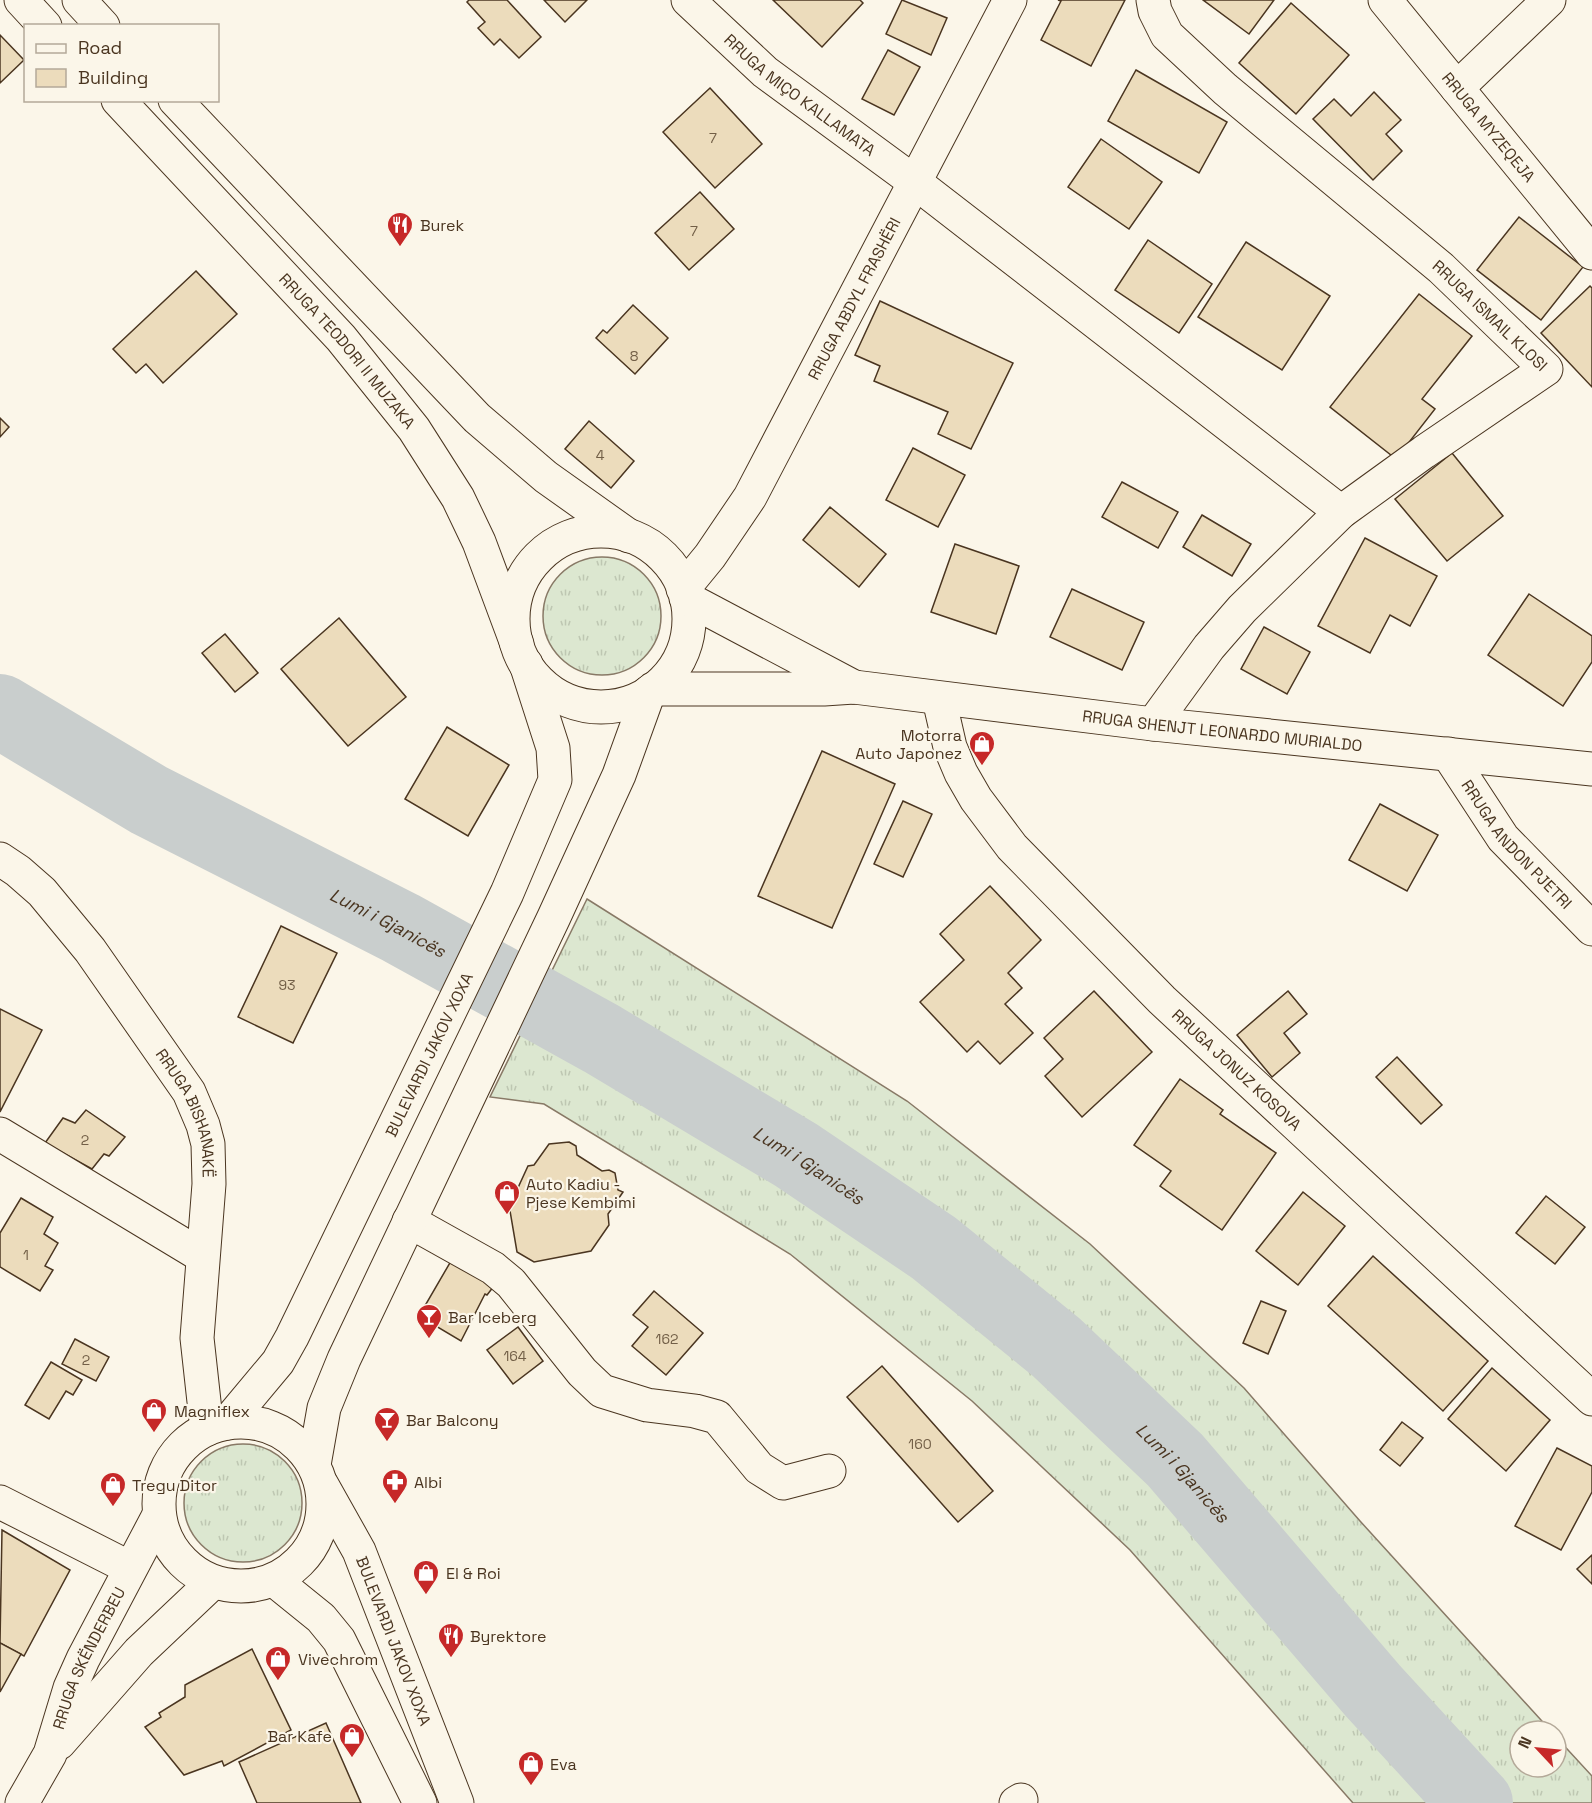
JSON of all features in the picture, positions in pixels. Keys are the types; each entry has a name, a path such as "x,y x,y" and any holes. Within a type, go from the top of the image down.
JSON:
{"street":[{"path":"21,0 43,24"},
{"path":"79,0 102,24"},
{"name":"RRUGA MIÇO KALLAMATA","path":"688,0 765,72 916,183 1341,513"},
{"name":"RRUGA ABDYL FRASHËRI","path":"684,594 750,497 1010,0"},
{"name":"RRUGA ISMAIL KLOSI","path":"1153,0 1155,11 1167,35 1225,89 1441,268 1546,369 1424,452 1341,513 1242,609 1209,647 1153,724"},
{"name":"RRUGA MYZEQEJA","path":"1385,0 1592,253"},
{"path":"1457,88 1549,0"},
{"name":"RRUGA TEODORI II MUZAKA","path":"120,102 341,338 414,429 458,498 471,524 521,654"},
{"path":"177,102 477,418 546,477 629,536 656,551 668,562 684,594 688,615 683,649 666,678 651,691 619,705 597,707 576,704 547,689 521,654 513,623 515,602 522,582 540,556 567,538 587,532 609,532 629,536"},
{"name":"RRUGA SHENJT LEONARDO MURIALDO","path":"684,594 854,687"},
{"name":"BULEVARDI JAKOV XOXA","path":"217,1426 283,1354 441,1034 507,892 555,780 553,748 521,654"},
{"name":"RRUGA SHENJT LEONARDO MURIALDO","path":"651,691 854,687 1153,724 1592,770"},
{"path":"317,1474 324,1408 409,1221 619,775 651,691"},
{"name":"RRUGA JONUZ KOSOVA","path":"939,699 950,747 961,773 975,799 1011,847 1162,1000 1592,1399"},
{"name":"RRUGA ANDON PJETRI","path":"1448,754 1503,838 1592,929"},
{"name":"RRUGA BISHANAKË","path":"0,859 42,892 78,934 145,1026 189,1092 208,1144 209,1184 197,1338 217,1426"},
{"path":"0,1134 202,1256"},
{"path":"409,1221 493,1268 511,1283 582,1372 602,1391 647,1405 717,1418 759,1468 783,1483 829,1472"},
{"path":"247,1422 267,1426 286,1435 302,1448 317,1474 324,1503 322,1522 315,1540 305,1557 291,1570 274,1580 244,1587 213,1582 183,1563 168,1541 159,1515 159,1498 169,1464 192,1438 217,1426 247,1422"},
{"name":"BULEVARDI JAKOV XOXA","path":"317,1474 359,1551 457,1803"},
{"path":"0,1503 130,1568"},
{"name":"RRUGA SKËNDERBEU","path":"22,1803 50,1754 70,1688 159,1515"},
{"path":"274,1580 321,1618 339,1640 420,1803"},
{"path":"50,1754 140,1652 213,1582"}],"green space":[{"path":"602,557 625,561 644,574 657,593 661,616 657,639 644,658 625,671 602,675 579,671 560,658 547,639 543,616 547,593 560,574 579,561"},
{"path":"587,899 907,1101 1090,1244 1244,1388 1360,1521 1540,1719 1508,1719 1508,1779 1568,1779 1568,1750 1592,1776 1592,1803 1353,1803 1130,1550 972,1401 790,1254 544,1104 490,1097"},
{"path":"243,1444 266,1448 285,1461 298,1480 302,1503 298,1526 285,1545 266,1558 243,1562 220,1558 201,1545 188,1526 184,1503 188,1480 201,1461 220,1448"}],"building":[{"path":"469,0 507,0 541,37 519,58 500,39 494,45 478,28 485,22 467,2"},
{"path":"544,0 587,0 565,22"},
{"path":"773,0 860,0 863,3 822,47"},
{"path":"902,0 947,18 931,55 886,34"},
{"path":"1058,0 1125,0 1091,66 1041,40 1061,1"},
{"path":"1203,0 1274,0 1249,34"},
{"path":"1291,3 1349,55 1296,114 1239,63"},
{"path":"0,35 24,60 0,83"},
{"path":"888,50 920,67 894,115 862,99"},
{"path":"1136,70 1227,122 1199,173 1108,121"},
{"path":"710,88 762,144 715,188 663,132"},
{"path":"1374,92 1401,120 1386,134 1402,151 1373,180 1313,119 1334,99 1351,116"},
{"path":"1101,139 1162,182 1129,229 1068,187"},
{"path":"700,192 734,229 689,270 655,233"},
{"path":"1519,217 1583,267 1541,320 1477,270"},
{"path":"1148,240 1212,284 1179,333 1115,290"},
{"path":"1246,242 1330,296 1282,370 1198,317"},
{"path":"196,271 237,314 163,383 146,364 136,373 113,349"},
{"path":"1590,286 1592,288 1592,387 1541,333"},
{"path":"1419,294 1472,336 1422,399 1435,409 1396,459 1330,407"},
{"path":"880,301 1013,363 971,449 938,434 948,412 874,381 880,366 855,355"},
{"path":"633,305 668,338 635,374 596,338 603,330 607,333"},
{"path":"0,418 9,427 0,437"},
{"path":"589,421 634,461 611,488 565,449"},
{"path":"913,448 965,475 938,527 886,500"},
{"path":"1452,453 1503,516 1447,561 1395,499"},
{"path":"1122,482 1178,512 1158,548 1102,517"},
{"path":"830,507 886,554 859,587 803,540"},
{"path":"1202,515 1251,544 1232,576 1183,547"},
{"path":"1365,538 1437,576 1410,626 1390,615 1370,653 1318,626"},
{"path":"955,544 1019,566 996,634 931,612"},
{"path":"1072,589 1144,622 1122,670 1050,637"},
{"path":"1529,594 1592,636 1592,662 1563,706 1488,655"},
{"path":"339,618 406,697 348,746 281,669"},
{"path":"1264,627 1310,652 1287,694 1241,669"},
{"path":"225,634 258,673 235,692 202,653"},
{"path":"447,727 509,765 468,836 405,799"},
{"path":"822,751 895,784 832,928 758,896"},
{"path":"903,801 932,814 903,877 874,864"},
{"path":"1380,804 1438,835 1407,891 1349,860"},
{"path":"990,886 1041,940 1008,973 1022,988 1005,1004 1033,1033 1000,1064 978,1041 967,1052 920,1002 964,960 940,934"},
{"path":"281,926 337,953 293,1043 238,1017"},
{"path":"1094,991 1152,1052 1082,1117 1045,1076 1063,1059 1044,1038"},
{"path":"1288,991 1307,1014 1284,1033 1300,1053 1272,1077 1237,1035"},
{"path":"0,1009 42,1030 0,1112"},
{"path":"1397,1057 1442,1105 1421,1124 1376,1077"},
{"path":"1180,1079 1223,1110 1220,1114 1276,1153 1222,1230 1160,1186 1171,1171 1134,1145"},
{"path":"86,1110 125,1137 109,1156 104,1154 92,1169 45,1143 63,1118 75,1123"},
{"path":"569,1142 576,1146 577,1155 602,1171 609,1170 615,1173 618,1190 623,1192 608,1214 609,1225 591,1251 534,1262 517,1252 507,1193 516,1192 528,1166 534,1165 549,1144"},
{"path":"1303,1192 1345,1226 1298,1285 1256,1251"},
{"path":"1546,1196 1585,1227 1555,1264 1516,1233"},
{"path":"21,1198 53,1217 44,1234 58,1243 45,1266 53,1270 40,1291 0,1267 0,1233"},
{"path":"1373,1256 1488,1361 1443,1411 1328,1306"},
{"path":"451,1261 494,1286 487,1295 485,1294 461,1341 419,1316"},
{"path":"654,1291 703,1333 666,1375 632,1346 648,1327 633,1315"},
{"path":"1261,1301 1286,1311 1268,1354 1243,1343"},
{"path":"518,1327 543,1361 513,1384 487,1350"},
{"path":"75,1339 109,1357 96,1381 62,1364"},
{"path":"51,1362 82,1380 73,1395 66,1391 49,1419 25,1405"},
{"path":"882,1366 993,1491 958,1522 847,1397"},
{"path":"1492,1368 1550,1420 1506,1471 1448,1419"},
{"path":"1402,1422 1423,1438 1400,1466 1380,1450"},
{"path":"1557,1448 1592,1466 1592,1492 1561,1550 1515,1526"},
{"path":"2,1530 70,1570 24,1656 0,1643"},
{"path":"1592,1555 1592,1584 1577,1569"},
{"path":"0,1643 21,1654 0,1692"},
{"path":"252,1649 291,1730 224,1766 222,1761 184,1775 145,1727 161,1717 159,1713 185,1697 185,1685"},
{"path":"326,1723 361,1803 257,1803 239,1762"}],"waterway":[{"name":"Lumi i Gjanicës","path":"0,711 149,800 401,928 602,1039 796,1155 934,1248 1056,1347 1175,1460 1373,1691 1476,1803"}],"place":[{"name":"Burek","path":"400,248"},
{"name":"Motorra Auto Japonez","path":"982,767"},
{"name":"Auto Kadiu - Pjese Kembimi","path":"507,1216"},
{"name":"Bar Iceberg","path":"429,1340"},
{"name":"Magniflex","path":"154,1434"},
{"name":"Bar Balcony","path":"387,1443"},
{"name":"Albi","path":"395,1505"},
{"name":"Tregu Ditor","path":"113,1508"},
{"name":"El & Roi","path":"426,1596"},
{"name":"Byrektore","path":"451,1659"},
{"name":"Vivechrom","path":"278,1682"},
{"name":"Bar Kafe","path":"352,1759"},
{"name":"Eva","path":"531,1787"}]}
